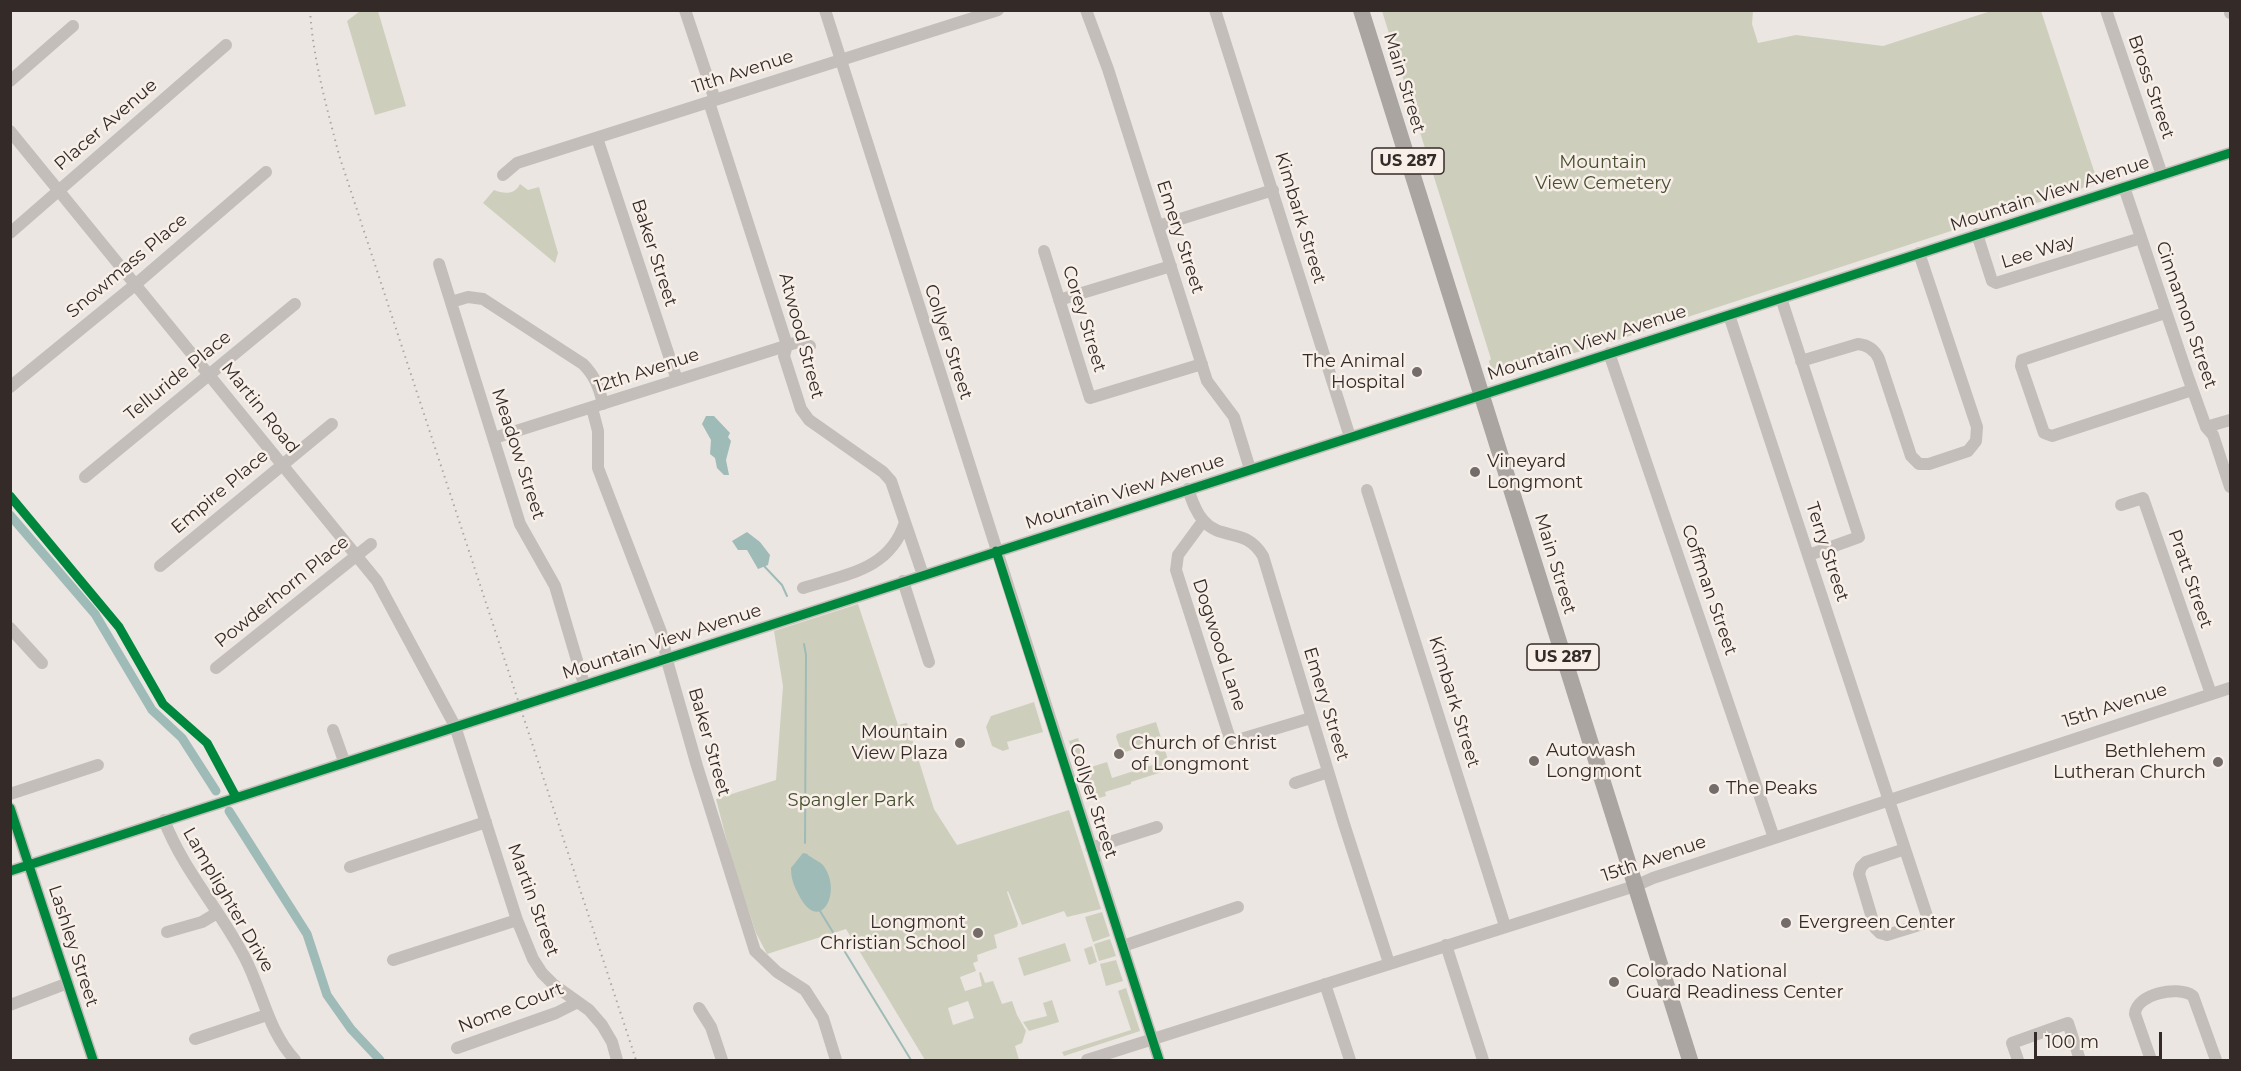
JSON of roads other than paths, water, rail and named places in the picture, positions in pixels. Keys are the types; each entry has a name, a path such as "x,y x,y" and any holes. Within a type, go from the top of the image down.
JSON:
{"highway":[{"name":"Main Street","path":"1361,10 1690,1060"}],"street":[{"name":"Atwood Street","path":"685,10 787,345 784,356 801,409 820,429 883,472 891,481 923,575"},
{"name":"Collyer Street","path":"825,10 1159,1060"},
{"name":"11th Avenue","path":"503,174 517,163 841,60 966,15 998,10"},
{"name":"Emery Street","path":"1086,10 1108,69 1207,381 1234,417 1250,469"},
{"name":"Kimbark Street","path":"1215,10 1350,437"},
{"name":"Bross Street","path":"2106,10 2162,175"},
{"path":"10,81 73,26"},
{"name":"Placer Avenue","path":"10,232 226,45"},
{"name":"Martin Road","path":"10,131 357,555 390,603 455,726"},
{"name":"Baker Street","path":"597,138 677,380"},
{"name":"Mountain View Avenue","path":"10,871 344,761 2230,153"},
{"name":"Snowmass Place","path":"10,387 136,284 266,172"},
{"name":"Cinnamon Street","path":"2124,187 2165,313 2206,428 2213,435 2230,487"},
{"path":"1158,226 1273,190"},
{"name":"Lee Way","path":"1977,234 1992,281 1996,283 2140,238"},
{"name":"Corey Street","path":"1044,251 1090,398 1202,364"},
{"path":"1801,361 1858,344 1867,346 1880,359 1911,456 1915,461 1929,465 1968,451 1976,441 1977,427 1919,253"},
{"name":"Meadow Street","path":"439,264 520,524 555,586 584,684"},
{"path":"1059,300 1170,266"},
{"name":"Baker Street","path":"451,302 468,297 483,299 583,364 593,374 599,386 598,468 661,632 666,658 697,766 755,951 777,972 806,990 823,1018 836,1060"},
{"path":"1781,298 1859,537 1809,555"},
{"name":"Telluride Place","path":"85,477 295,304"},
{"path":"2165,313 2022,360 2044,433 2052,436 2193,390"},
{"name":"Terry Street","path":"1729,315 1809,555 1929,922 1887,935 1875,928 1859,874 1866,862 1905,849"},
{"name":"12th Avenue","path":"494,438 787,345 798,342 810,346"},
{"name":"Coffman Street","path":"1609,353 1774,838"},
{"path":"2206,428 2230,420"},
{"name":"Empire Place","path":"159,566 332,424"},
{"path":"1188,489 1203,521"},
{"name":"Kimbark Street","path":"1367,490 1505,926"},
{"name":"Pratt Street","path":"2121,505 2144,498 2211,694"},
{"name":"Emery Street","path":"1203,521 1222,532 1248,539 1257,546 1263,556 1311,718 1389,963"},
{"name":"Dogwood Lane","path":"1203,521 1178,555 1176,570 1232,742 1311,718"},
{"path":"803,588 867,567 881,559 896,542 905,522"},
{"name":"Powderhorn Place","path":"216,668 371,544"},
{"path":"903,581 929,662"},
{"path":"10,628 42,663"},
{"name":"15th Avenue","path":"1087,1060 1635,886 1653,878 2230,688"},
{"name":"Martin Street","path":"455,726 518,920 533,959 542,974 554,986 578,1002 602,1025 612,1042 617,1060"},
{"path":"333,730 344,761"},
{"path":"10,794 98,765"},
{"path":"1295,783 1328,772"},
{"name":"Lashley Street","path":"10,808 93,1060"},
{"name":"Lamplighter Drive","path":"164,820 175,845 244,956 279,1041 295,1060"},
{"path":"350,867 486,822"},
{"path":"1091,848 1157,827"},
{"path":"1123,946 1238,907"},
{"path":"167,932 201,922 216,913"},
{"path":"393,960 518,920"},
{"path":"1446,945 1483,1060"},
{"path":"10,1005 68,983"},
{"path":"1325,984 1350,1060"},
{"path":"2151,1060 2136,1008 2139,1002 2145,999 2176,990 2187,991 2193,996 2216,1060"},
{"name":"Nome Court","path":"457,1048 556,1013 578,1002"},
{"path":"699,1008 711,1027 722,1060"},
{"path":"195,1039 267,1015"},
{"path":"2018,1060 2012,1043 2068,1023 2080,1060"}],"water":[{"path":"706,416 714,416 730,433 728,437 731,441 726,460 729,475 724,475 717,468 715,458 710,454 711,440 702,424"},
{"path":"747,532 760,542 770,555 768,565 758,569 747,550 738,550 732,541"},
{"path":"803,853 822,864 829,875 830,896 822,910 816,912 801,899 792,877 791,868"}],"waterway":[{"path":"10,515 95,614 152,710 182,738 216,791"},
{"path":"764,566 782,585 787,596"},
{"path":"804,644 806,655 805,843"},
{"path":"229,811 307,934 327,995 351,1029 380,1060"},
{"path":"820,911 911,1060"}],"railway":[{"path":"310,10 317,65 339,155 636,1060"}],"place":[{"name":"The Animal Hospital","path":"1417,372"},
{"name":"Vineyard Longmont","path":"1475,472"},
{"name":"Mountain View Plaza","path":"960,743"},
{"name":"Church of Christ of Longmont","path":"1119,754"},
{"name":"Autowash Longmont","path":"1534,761"},
{"name":"Bethlehem Lutheran Church","path":"2218,762"},
{"name":"The Peaks","path":"1714,789"},
{"name":"Evergreen Center","path":"1786,923"},
{"name":"Longmont Christian School","path":"978,933"},
{"name":"Colorado National Guard Readiness Center","path":"1614,982"}],"park label":[{"name":"Mountain View Cemetery","path":"1603,174"},
{"name":"Spangler Park","path":"851,801"}]}
